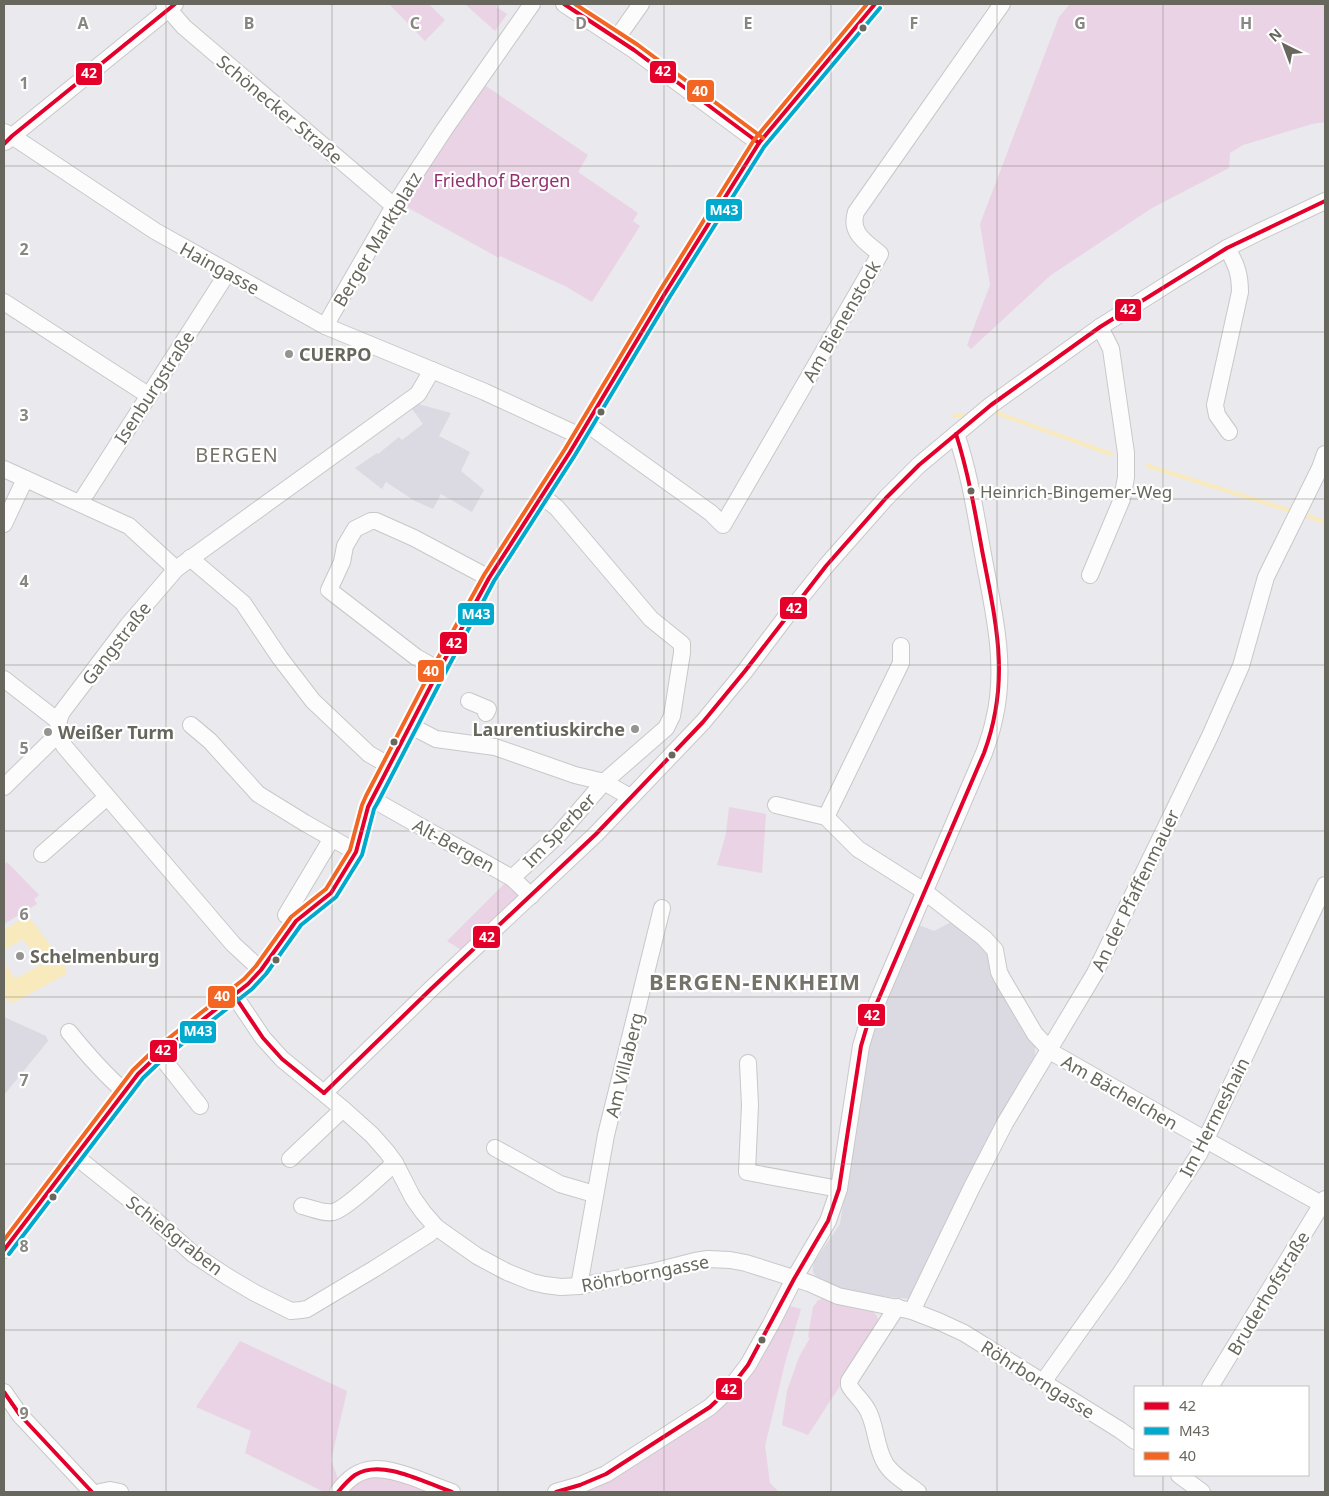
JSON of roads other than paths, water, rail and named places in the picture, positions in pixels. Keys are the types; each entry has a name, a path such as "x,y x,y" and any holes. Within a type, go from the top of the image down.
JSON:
{"street":[{"name":"Berger Marktplatz","path":"325,326 394,206 444,130 532,4"},
{"path":"564,4 617,38 759,143"},
{"path":"617,38 641,4"},
{"path":"4,1250 138,1074 159,1054 248,984 262,970 296,921 331,893 356,852 372,798 489,578 583,430 664,295 759,143 876,4"},
{"name":"Am Bienenstock","path":"723,525 880,254 862,239 856,230 853,219 856,212 1002,4"},
{"name":"Schönecker Straße","path":"169,5 184,27 394,206"},
{"path":"6,137 169,5"},
{"name":"Haingasse","path":"6,137 155,231 325,326 583,430 711,513 723,525"},
{"name":"Im Sperber","path":"324,1093 431,989 596,834 719,704 826,566 902,481 956,434 1024,381 1100,327 1227,248 1325,201"},
{"path":"1227,248 1236,263 1240,278 1240,292 1215,405 1217,415 1228,432"},
{"name":"Isenburgstraße","path":"80,503 228,272"},
{"path":"4,302 148,395"},
{"path":"1090,574 1122,499 1126,477 1126,453 1111,349 1100,327"},
{"name":"Gangstraße","path":"4,787 50,742 59,728 62,712 128,625 176,569 418,394 432,370"},
{"path":"556,1492 580,1485 606,1474 710,1407 731,1387 748,1365 794,1279 828,1221 839,1189 863,1036 984,753 995,719 999,688 999,643 972,491 956,434"},
{"name":"An der Pfaffenmauer","path":"918,1492 884,1462 869,1411 862,1400 853,1392 849,1381 904,1309 972,1187 1005,1123 1095,973 1220,716 1241,666 1266,577 1320,468 1325,454"},
{"path":"4,468 128,526 176,569"},
{"path":"4,524 25,478"},
{"name":"Im Sperber","path":"512,878 559,834 604,782 666,728 672,716 682,644 651,619 557,508 542,496"},
{"path":"439,670 416,657 329,590 342,562 345,546 355,529 371,521 376,521 414,538 489,578"},
{"path":"190,558 243,603 280,658 313,701 370,754 390,766"},
{"path":"776,805 826,817 901,663 902,646"},
{"path":"4,679 59,728 64,746 233,944 262,970"},
{"path":"469,701 488,709 486,713"},
{"path":"192,725 210,741 258,794 356,852"},
{"path":"411,726 436,739 495,747 574,775 604,782 630,797"},
{"path":"42,854 107,797"},
{"name":"Alt-Bergen","path":"372,798 512,878 531,896"},
{"name":"Am Bächelchen","path":"826,817 858,849 924,891 990,943 995,950 1002,978 1035,1034 1061,1059 1324,1203"},
{"path":"296,921 286,915 332,838"},
{"name":"Im Hermeshain","path":"1043,1382 1120,1274 1199,1154 1325,886"},
{"name":"Am Villaberg","path":"579,1286 606,1135 662,908"},
{"name":"Röhrborngasse","path":"234,995 263,1038 282,1059 343,1109 372,1135 387,1152 422,1212 436,1227 477,1256 507,1272 532,1282 561,1287 579,1286 708,1259 730,1260 746,1264 809,1283 838,1296 904,1309 938,1321 964,1333 1134,1440"},
{"path":"69,1032 83,1050 124,1091"},
{"path":"159,1054 200,1106"},
{"path":"748,1063 750,1105 747,1172 839,1189"},
{"path":"290,1159 343,1109"},
{"path":"495,1148 560,1184 594,1194"},
{"name":"Schießgraben","path":"74,1156 154,1219 193,1254 255,1293 291,1311 307,1309 374,1269 429,1234 436,1227"},
{"path":"302,1206 336,1212 395,1163"},
{"name":"Bruderhofstraße","path":"1211,1386 1324,1203"},
{"path":"4,1392 20,1415 92,1492"},
{"path":"338,1492 353,1476 373,1469 390,1470 452,1492"},
{"path":"1180,1476 1202,1492"},
{"path":"100,1492 110,1490 120,1492"}],"waterway":[{"path":"997,413 1111,454"},
{"path":"954,416 963,415"},
{"path":"1148,466 1288,510"},
{"path":"1308,516 1325,522"}],"place":[{"name":"CUERPO","path":"289,354"},
{"name":"Heinrich-Bingemer-Weg","path":"971,491"},
{"name":"Laurentiuskirche","path":"635,729"},
{"name":"Weißer Turm","path":"48,732"},
{"name":"Schelmenburg","path":"20,956"}],"district":[{"name":"BERGEN","path":"237,454"},
{"name":"BERGEN-ENKHEIM","path":"755,981"}],"park label":[{"name":"Friedhof Bergen","path":"502,180"}]}
